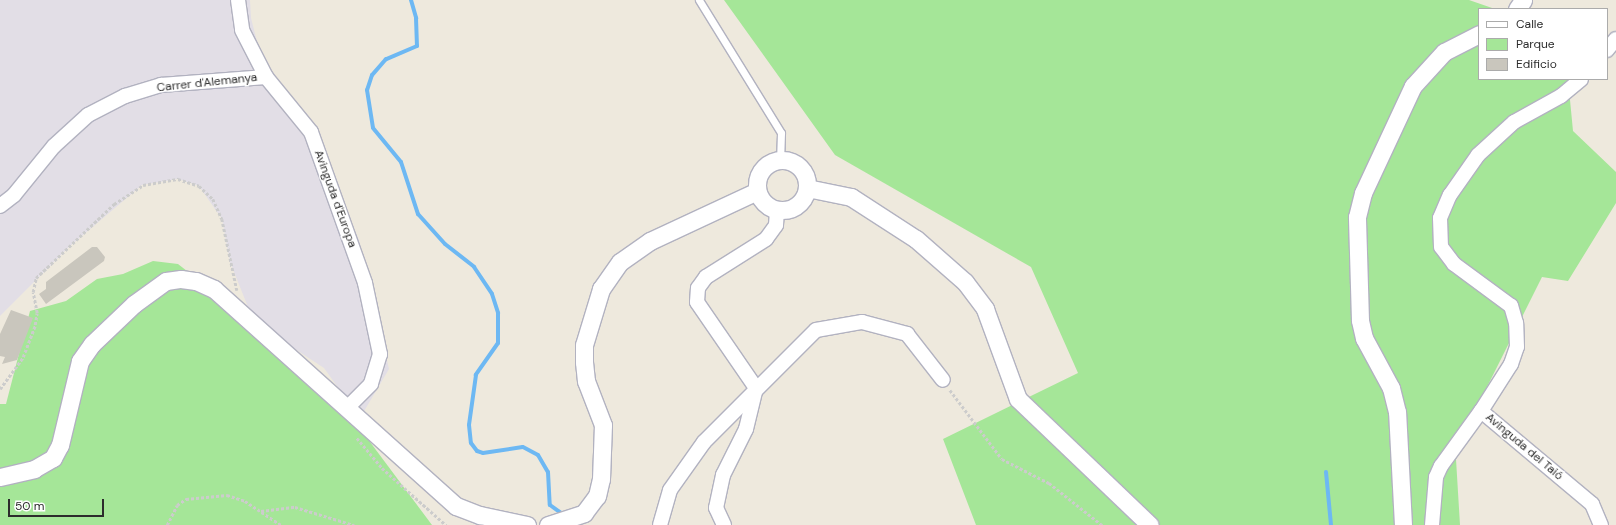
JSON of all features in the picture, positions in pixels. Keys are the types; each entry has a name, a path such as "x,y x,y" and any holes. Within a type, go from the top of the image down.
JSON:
{"street":[{"name":"Avinguda d'Europa","path":"238,0 242,30 266,77 310,132 366,283 380,354 371,384 354,412"},
{"path":"1403,525 1397,412 1391,388 1364,338 1360,320 1357,217 1364,193 1413,86 1444,52 1478,35"},
{"path":"1608,49 1616,39"},
{"name":"Carrer d'Alemanya","path":"0,206 14,195 54,146 88,114 125,96 161,85 266,77"},
{"path":"1481,411 1511,364 1517,347 1516,323 1511,306 1454,264 1442,247 1440,218 1450,195 1478,155 1514,122 1561,96 1580,80"},
{"path":"780,159 791,161 801,167 806,177 807,188 796,205 777,210 764,203 757,191 756,180 761,170 769,162 780,159"},
{"path":"807,188 851,197 916,239 965,282 984,309 1018,399 1150,525"},
{"path":"548,525 584,514 597,496 601,479 602,425 586,381 584,345 601,289 620,262 650,241 757,191"},
{"path":"724,525 716,508 723,475 746,429 756,388 697,302 698,288 706,277 766,239 776,225 777,210"},
{"path":"0,477 34,469 53,458 60,445 74,373 80,361 92,344 134,304 166,281 196,281 214,289 354,412 456,506 480,515 527,525"},
{"path":"660,525 670,490 704,442 756,388 776,373 816,330 862,322 907,334 943,380"},
{"name":"Avinguda del Taió","path":"1432,525 1440,466 1481,411 1592,504 1601,525"}],"lane":[{"path":"699,0 781,133 780,159"}],"path":[{"path":"0,389 23,357 35,325 37,313 33,292 36,278 114,204 142,185 178,179 199,186 214,199 222,219 230,262 241,296"},
{"path":"943,380 1002,459 1049,483 1102,525"},
{"path":"354,412 355,434 360,443 382,468 446,525"},
{"path":"168,525 177,505 192,498 227,495 244,501 281,525"},
{"path":"260,511 294,507 354,525"}],"shaded area":[{"path":"0,0 250,0 251,18 266,77 311,132 359,240 389,369 360,418 324,368 254,322 230,262 222,219 199,186 178,179 142,185 69,247 0,316"}],"green space":[{"path":"724,0 1469,0 1492,8 1478,8 1478,80 1568,80 1573,131 1616,172 1616,203 1568,281 1542,277 1475,411 1456,459 1460,525 976,525 943,439 1078,373 1031,267 835,155"},
{"path":"153,261 178,264 320,375 432,525 0,525 0,404 6,404 30,311 66,301 97,279 123,274"}],"building":[{"path":"92,247 97,247 105,257 104,261 46,304 39,294 46,289 46,282"},
{"path":"11,310 33,318 17,360 2,364 5,357 0,356 0,334"}],"waterway":[{"path":"411,0 416,18 417,46 386,59 372,75 367,90 373,128 401,162 418,214 445,244 474,267 492,294 498,313 498,343 476,375 469,425 471,443 477,451 483,453 523,447 538,455 548,472 550,505 561,513"},
{"path":"1326,472 1331,525"}]}
